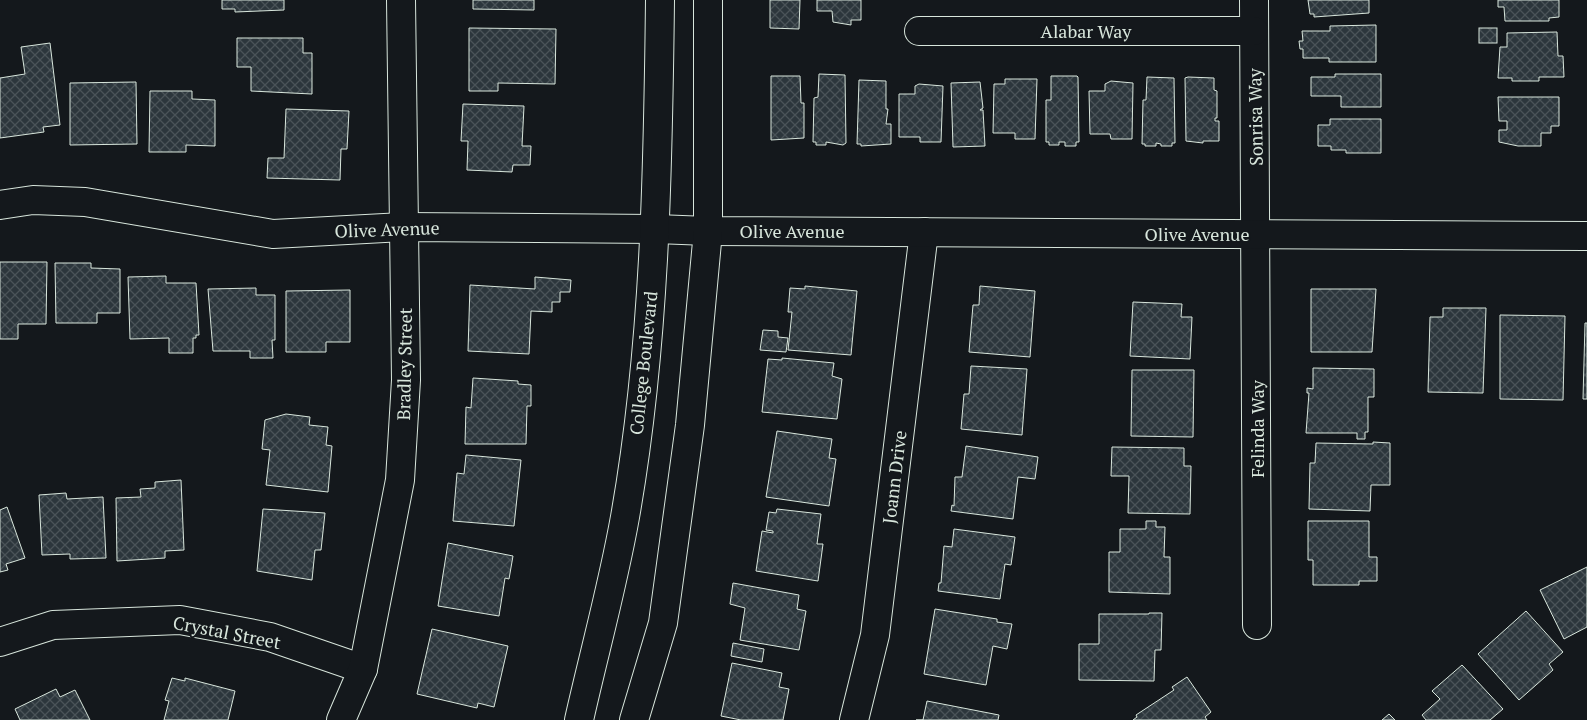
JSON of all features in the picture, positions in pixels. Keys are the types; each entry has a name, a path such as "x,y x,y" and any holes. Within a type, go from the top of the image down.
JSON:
{"street":[{"name":"Bradley Street","path":"341,720 363,669 400,480 406,380 400,0"},
{"name":"College Boulevard","path":"579,720 625,517 640,413 656,229 660,0"},
{"path":"634,720 663,623 690,425 708,231 708,0"},
{"name":"Sonrisa Way","path":"1254,0 1257,234"},
{"name":"Alabar Way","path":"919,31 1254,31"},
{"name":"Olive Avenue","path":"0,205 33,200 85,202 273,234 404,227 708,231 1587,236"},
{"name":"Joann Drive","path":"854,720 875,635 924,232"},
{"name":"Felinda Way","path":"1257,234 1257,625"},
{"name":"Crystal Street","path":"0,642 53,625 180,620 270,637 363,669"}],"building":[{"path":"222,0 284,0 284,10 235,12 235,9 222,9"},
{"path":"473,0 534,0 534,10 473,9"},
{"path":"770,0 800,0 799,29 770,28"},
{"path":"817,0 861,0 861,20 851,20 851,25 833,22 832,11 817,11"},
{"path":"1308,0 1369,0 1369,13 1314,17 1314,14 1310,14"},
{"path":"1498,0 1559,0 1559,17 1549,18 1549,21 1505,21 1504,7 1498,7"},
{"path":"1376,25 1376,62 1329,62 1329,58 1303,58 1303,49 1300,49 1299,41 1303,41 1302,31 1330,31 1330,26"},
{"path":"469,28 556,29 555,84 498,83 498,91 469,91"},
{"path":"1479,28 1497,28 1497,43 1479,43"},
{"path":"1557,32 1558,56 1563,56 1564,77 1539,77 1539,81 1512,81 1512,78 1498,78 1500,47 1507,47 1507,33"},
{"path":"237,38 303,38 303,53 312,53 312,94 251,91 251,67 237,67"},
{"path":"50,43 60,125 43,127 44,132 0,138 0,78 25,74 21,47"},
{"path":"819,74 845,75 846,143 843,145 826,142 826,145 816,145 816,142 813,142 814,98 818,97"},
{"path":"1335,74 1381,74 1381,107 1341,107 1341,96 1311,96 1311,77 1335,77"},
{"path":"771,76 800,76 801,103 804,103 804,138 771,140"},
{"path":"1051,76 1078,77 1079,142 1076,142 1076,146 1065,146 1065,142 1059,142 1059,145 1049,145 1049,142 1046,142 1046,100 1051,100"},
{"path":"1147,77 1174,78 1175,143 1172,143 1172,146 1161,146 1161,144 1156,143 1156,146 1145,146 1145,144 1142,144 1143,100 1146,100"},
{"path":"1185,78 1214,78 1214,90 1217,91 1217,118 1215,118 1215,121 1219,121 1219,141 1203,141 1203,143 1186,141"},
{"path":"1005,79 1037,79 1035,139 1015,139 1015,133 993,133 994,84 1005,84"},
{"path":"859,80 886,81 886,109 888,109 886,124 891,124 891,144 861,146 861,144 857,144"},
{"path":"1111,81 1133,83 1132,139 1111,139 1110,134 1090,134 1089,91 1105,91 1105,84"},
{"path":"136,82 137,144 70,145 70,83"},
{"path":"980,82 983,108 980,110 983,110 985,146 953,147 951,83"},
{"path":"919,84 943,86 941,142 920,142 920,137 899,137 899,94 915,94 915,86"},
{"path":"150,91 192,91 192,99 215,100 215,146 186,145 186,152 149,152"},
{"path":"1498,97 1559,97 1559,126 1551,126 1551,133 1541,133 1541,146 1518,146 1499,142 1499,130 1507,130 1507,121 1499,121"},
{"path":"463,104 524,106 522,146 531,146 530,165 513,165 512,172 467,170 468,141 461,141"},
{"path":"286,109 349,111 347,149 341,149 340,180 267,178 268,158 284,158"},
{"path":"1330,119 1381,119 1381,153 1346,153 1346,150 1331,150 1331,146 1318,146 1318,125 1330,125"},
{"path":"0,262 47,262 46,324 18,324 18,339 0,339"},
{"path":"55,263 91,263 91,268 120,269 120,313 97,313 97,323 56,323"},
{"path":"166,276 166,283 196,283 199,335 193,338 193,353 169,353 169,338 130,339 128,277"},
{"path":"535,277 571,280 570,292 560,292 560,302 552,302 552,312 531,311 529,354 468,351 470,285 535,289"},
{"path":"805,286 857,291 851,355 788,350 792,312 788,312 790,288 805,289"},
{"path":"980,286 1035,291 1030,357 969,352 973,305 979,305"},
{"path":"256,288 256,295 275,295 275,340 272,340 273,358 250,358 250,351 213,351 208,289"},
{"path":"1311,289 1376,289 1372,352 1311,352"},
{"path":"350,290 350,342 326,342 326,352 286,352 286,291"},
{"path":"1133,302 1182,304 1181,317 1192,317 1190,359 1130,356"},
{"path":"1443,308 1486,308 1483,393 1428,392 1430,317 1443,317"},
{"path":"1500,315 1565,316 1563,400 1500,399"},
{"path":"1585,323 1587,323 1587,399 1583,399"},
{"path":"763,330 778,331 778,337 788,338 786,352 760,350"},
{"path":"782,358 834,363 832,376 842,379 837,419 762,412 768,359 782,360"},
{"path":"971,366 1027,369 1022,435 961,429 964,394 969,394"},
{"path":"1313,368 1374,369 1374,397 1368,397 1368,432 1365,432 1365,439 1357,439 1357,433 1306,433 1309,393 1307,393 1307,388 1313,389"},
{"path":"1132,370 1194,370 1193,437 1131,436"},
{"path":"473,378 518,381 518,384 531,385 531,406 527,406 526,444 465,444 466,407 471,408"},
{"path":"286,414 310,417 309,425 328,427 326,445 332,446 328,492 266,485 270,450 262,449 265,420"},
{"path":"777,431 832,439 829,458 836,459 829,506 766,497"},
{"path":"1373,442 1390,443 1390,485 1371,485 1370,511 1309,509 1310,463 1315,463 1316,443 1373,444"},
{"path":"966,446 1038,457 1035,479 1018,477 1013,519 951,511 952,505 954,506 955,477 962,477"},
{"path":"1112,447 1184,448 1184,466 1191,466 1190,514 1128,513 1129,476 1111,476"},
{"path":"466,455 521,460 514,526 453,521 457,473 464,474"},
{"path":"181,480 184,550 165,551 165,558 117,561 116,498 141,497 140,489 155,488 155,482"},
{"path":"66,493 67,499 103,497 106,558 70,559 70,554 42,555 39,495"},
{"path":"7,507 25,558 6,564 8,570 0,572 0,510"},
{"path":"263,509 325,513 321,550 315,550 312,580 257,571"},
{"path":"777,509 821,514 817,544 823,544 818,581 756,571 762,531 773,533 773,531 766,530 769,512 776,513"},
{"path":"1146,521 1156,521 1156,527 1165,527 1164,557 1170,557 1170,594 1109,592 1109,552 1120,552 1120,529 1146,529"},
{"path":"1308,521 1369,521 1369,557 1377,557 1377,581 1359,581 1359,585 1313,585 1313,560 1308,560"},
{"path":"954,529 1015,537 1011,565 1005,564 1000,599 938,591 939,583 941,583 944,546 952,547"},
{"path":"448,543 513,556 509,579 505,578 499,616 438,606"},
{"path":"1587,567 1587,627 1564,639 1540,590"},
{"path":"733,583 799,595 797,609 806,611 799,650 740,640 745,608 730,604"},
{"path":"935,609 997,619 997,622 1012,624 1007,649 993,646 986,685 924,674"},
{"path":"1526,611 1563,652 1549,664 1553,670 1519,700 1478,654"},
{"path":"1162,613 1161,650 1155,650 1154,681 1079,680 1079,644 1099,644 1099,614"},
{"path":"432,629 508,646 494,707 478,703 477,708 417,694"},
{"path":"733,643 764,649 762,662 731,656"},
{"path":"732,663 782,673 779,687 789,689 783,720 741,720 721,716"},
{"path":"1462,665 1503,709 1490,720 1426,720 1422,715 1440,699 1432,691"},
{"path":"1187,677 1211,712 1205,717 1207,720 1133,720 1137,717 1136,715 1174,690 1172,687"},
{"path":"172,678 185,681 185,678 235,691 228,720 164,720 169,701 165,700"},
{"path":"56,689 60,697 75,690 90,720 20,720 15,709"},
{"path":"927,701 999,715 998,720 923,720"},
{"path":"1389,714 1395,720 1382,720"}]}
